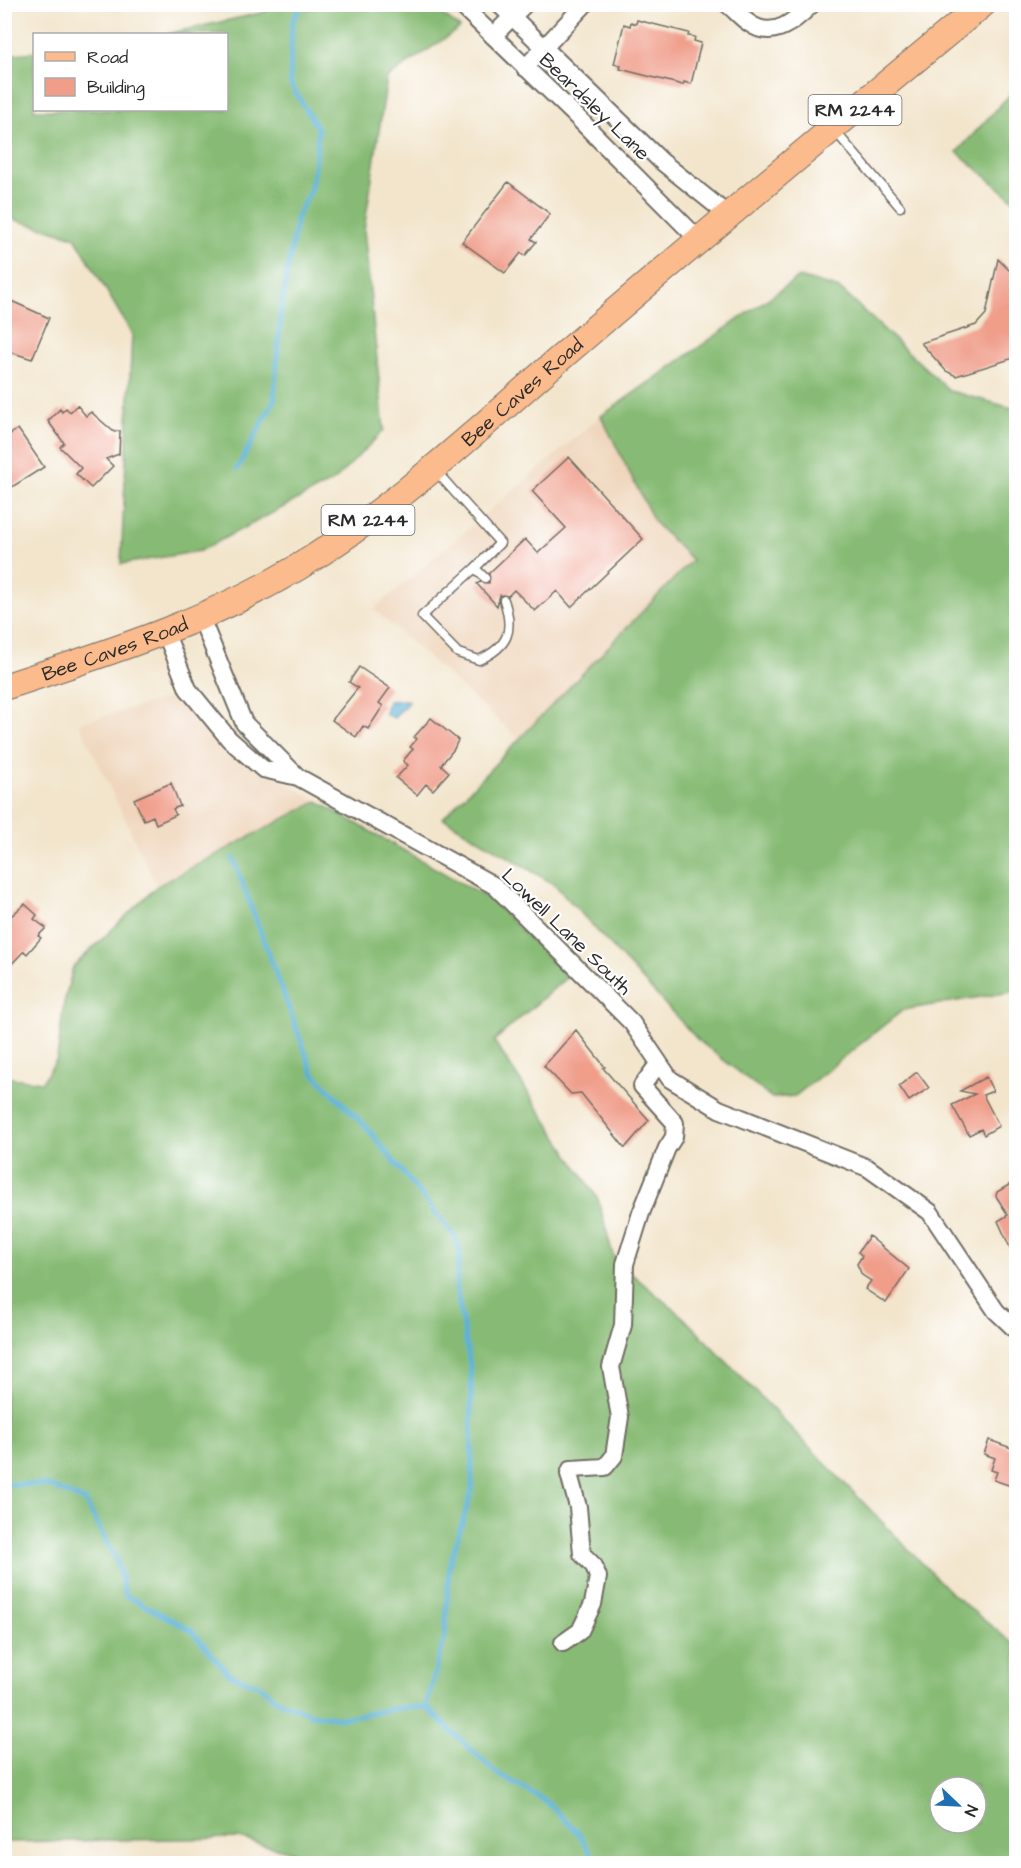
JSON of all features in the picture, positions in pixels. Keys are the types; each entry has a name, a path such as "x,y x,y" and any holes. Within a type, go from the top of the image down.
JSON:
{"main road":[{"name":"Bee Caves Road","path":"4,687 166,634 201,618 295,569 380,513 728,215 983,4"}],"street":[{"name":"Beardsley Lane","path":"460,4 699,240"},
{"name":"Beardsley Lane","path":"499,4 661,160 728,215"},
{"path":"493,36 525,4"},
{"path":"525,68 585,4"},
{"path":"727,4 748,23 763,29 782,28 790,24 812,4"},
{"name":"Lowell Lane South","path":"201,618 244,723 298,777 495,886 632,1023 670,1079 719,1108 868,1168 930,1212 996,1311 1017,1330"},
{"name":"Lowell Lane South","path":"166,634 188,689 229,739 263,769 298,777"},
{"path":"563,1643 580,1631 588,1619 598,1577 594,1566 582,1554 578,1508 569,1474 572,1469 605,1467 614,1456 619,1409 611,1367 622,1325 625,1264 645,1203 667,1148 674,1137 675,1123 642,1086 659,1063"}],"lane":[{"path":"833,128 900,207"},
{"path":"433,467 500,543 422,616 458,653 479,660 489,655 506,640 510,626 504,600"},
{"path":"475,568 485,578"}],"shaded area":[{"path":"601,416 655,523 692,560 519,739 374,609"},
{"path":"184,694 233,750 317,801 157,886 79,723"}],"green space":[{"path":"270,4 430,5 460,28 387,78 364,230 384,430 335,480 200,551 121,564 132,334 75,237 5,217 5,55 33,52 33,111 228,111 228,33 171,33 265,12"},
{"path":"1016,88 1016,202 957,152"},
{"path":"799,277 840,289 950,391 1016,409 1016,991 903,1010 795,1096 772,1098 698,1040 555,885 443,818 692,560 655,523 601,416"},
{"path":"317,801 491,900 567,977 494,1041 598,1199 614,1259 684,1318 951,1593 1016,1646 1016,1863 338,1864 238,1838 5,1842 5,1077 42,1082 57,1059 64,1003 73,967 157,886"}],"water":[{"path":"388,701 409,701 394,718 385,713"}],"building":[{"path":"637,20 689,33 688,36 695,37 694,41 701,43 691,84 684,82 683,85 620,69 621,66 614,64 624,24 630,26 631,22 636,24"},
{"path":"508,182 550,214 531,239 536,242 525,256 521,253 505,273 462,242"},
{"path":"998,259 1017,278 1017,357 956,376 946,371 921,343 976,325 986,314"},
{"path":"9,300 49,318 32,359 4,350 4,310"},
{"path":"77,405 86,416 91,412 114,432 120,431 119,454 106,459 113,466 91,488 76,474 81,468 60,447 64,443 48,421 60,409 62,412 66,408 70,412"},
{"path":"18,429 44,467 4,492 4,450 11,446 6,437"},
{"path":"569,457 643,539 571,607 557,591 535,611 514,590 508,596 500,595 497,606 477,584 489,583 489,573 525,539 538,553 566,528 532,491"},
{"path":"359,667 390,688 379,703 383,706 368,729 363,726 356,737 332,720 358,688 349,682"},
{"path":"431,718 458,740 441,765 449,772 433,790 426,784 417,795 396,778 408,765 403,761 413,749 410,747 417,739 414,737"},
{"path":"171,783 180,806 173,809 176,815 156,824 153,816 144,820 134,799"},
{"path":"25,904 37,915 34,919 46,928 38,936 41,938 27,954 24,951 4,972 4,922"},
{"path":"576,1030 605,1067 603,1068 649,1120 625,1148 581,1093 571,1094 544,1066"},
{"path":"917,1072 929,1088 909,1101 899,1086"},
{"path":"986,1077 993,1091 983,1095 999,1126 984,1135 981,1129 969,1135 952,1105 975,1094 960,1091"},
{"path":"1017,1180 1017,1263 998,1221 1008,1215 996,1196 997,1192"},
{"path":"869,1236 909,1269 886,1303 865,1289 871,1281 862,1275 857,1264 862,1256 858,1252"},
{"path":"989,1440 1017,1450 1017,1479 1014,1487 994,1480 997,1472 991,1470 995,1458 984,1454"}],"waterway":[{"path":"237,469 274,401 281,309 297,216 310,192 316,159 318,129 290,83 292,23 302,4"},
{"path":"233,858 313,1073 367,1128 455,1237 460,1251 456,1286 471,1371 472,1490 449,1567 445,1636 426,1707 495,1772 547,1802 580,1835 597,1864"},
{"path":"4,1484 47,1485 85,1501 117,1562 125,1595 191,1630 229,1674 260,1686 277,1700 311,1714 342,1718 398,1708 426,1707"}]}
